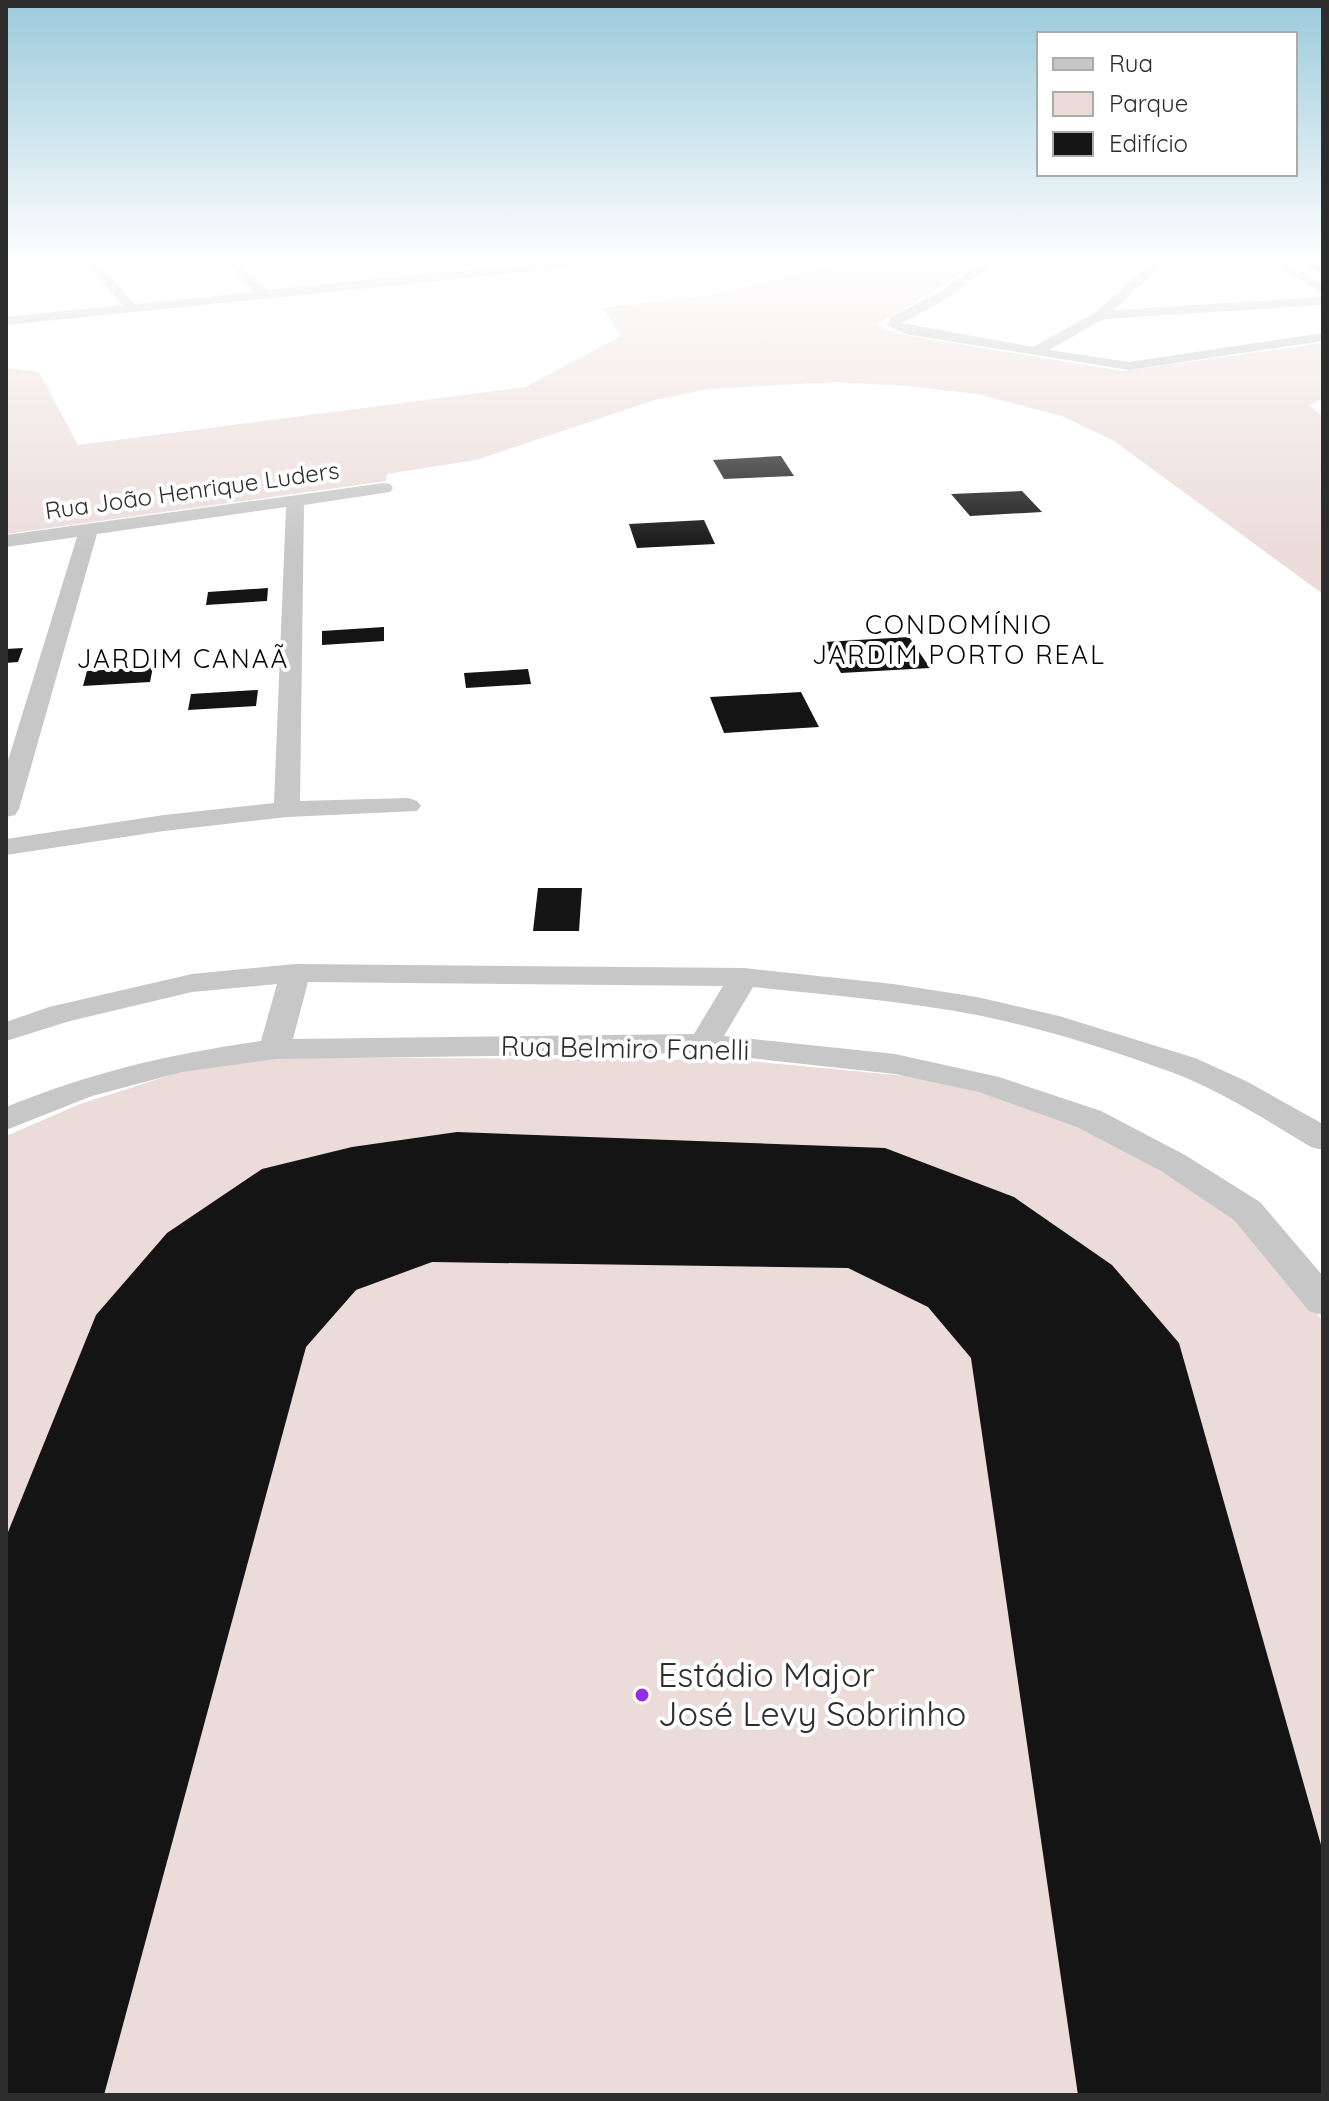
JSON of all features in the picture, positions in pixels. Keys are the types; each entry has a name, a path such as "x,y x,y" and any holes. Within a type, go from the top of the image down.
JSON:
{"street":[{"path":"1063,356 1129,366 1196,356"},
{"name":"Rua João Henrique Luders","path":"6,541 384,488"},
{"path":"287,809 295,501"},
{"path":"6,809 89,529"},
{"path":"6,847 164,823 287,809 408,806"},
{"path":"275,1049 295,973"},
{"path":"6,1032 60,1014 192,983 295,973 744,977 893,993 977,1006 1115,1043 1184,1065 1234,1088 1323,1139"},
{"path":"704,1043 744,977"},
{"name":"Rua Belmiro Fanelli","path":"6,1119 80,1089 180,1062 275,1049 704,1043 895,1064 987,1084 1089,1119 1173,1163 1247,1211 1323,1301"},
{"path":"1234,1088 1323,1115"}],"green space":[{"path":"583,356 1032,356 1123,371 1230,356 1323,356 1323,399 1309,405 1323,417 1323,594 1114,441 1062,416 977,394 836,382 709,389 655,400 476,460 387,474 386,481 6,534 6,368 39,372 78,445 525,387"},
{"name":"Estádio Major José Levy Sobrinho","path":"276,1057 739,1060 906,1076 976,1087 1078,1120 1233,1213 1292,1276 1323,1322 1323,2095 6,2095 6,1136 80,1104 183,1071"}],"building":[{"path":"781,456 794,476 724,479 713,460"},
{"path":"1022,491 1042,512 970,516 951,494"},
{"path":"704,520 715,544 637,548 629,524"},
{"path":"268,588 267,601 206,605 208,592"},
{"path":"384,627 384,641 322,645 322,631"},
{"path":"909,637 930,668 841,673 824,642"},
{"path":"23,648 18,662 6,663 6,649"},
{"path":"153,667 150,682 83,686 87,671"},
{"path":"528,669 531,684 466,688 464,673"},
{"path":"258,690 256,706 188,710 191,694"},
{"path":"801,692 819,727 724,733 710,697"},
{"path":"538,888 582,888 579,931 533,931"},
{"path":"457,1132 885,1148 1014,1197 1112,1265 1179,1343 1323,1852 1323,2095 1078,2095 971,1358 928,1307 848,1268 432,1262 356,1290 306,1347 104,2095 6,2095 6,1537 96,1315 167,1233 262,1169 352,1147"}],"place":[{"name":"Estádio Major José Levy Sobrinho","path":"642,1695"}],"district":[{"name":"CONDOMÍNIO JARDIM PORTO REAL","path":"959,640"},
{"name":"JARDIM CANAÃ","path":"183,659"}]}
